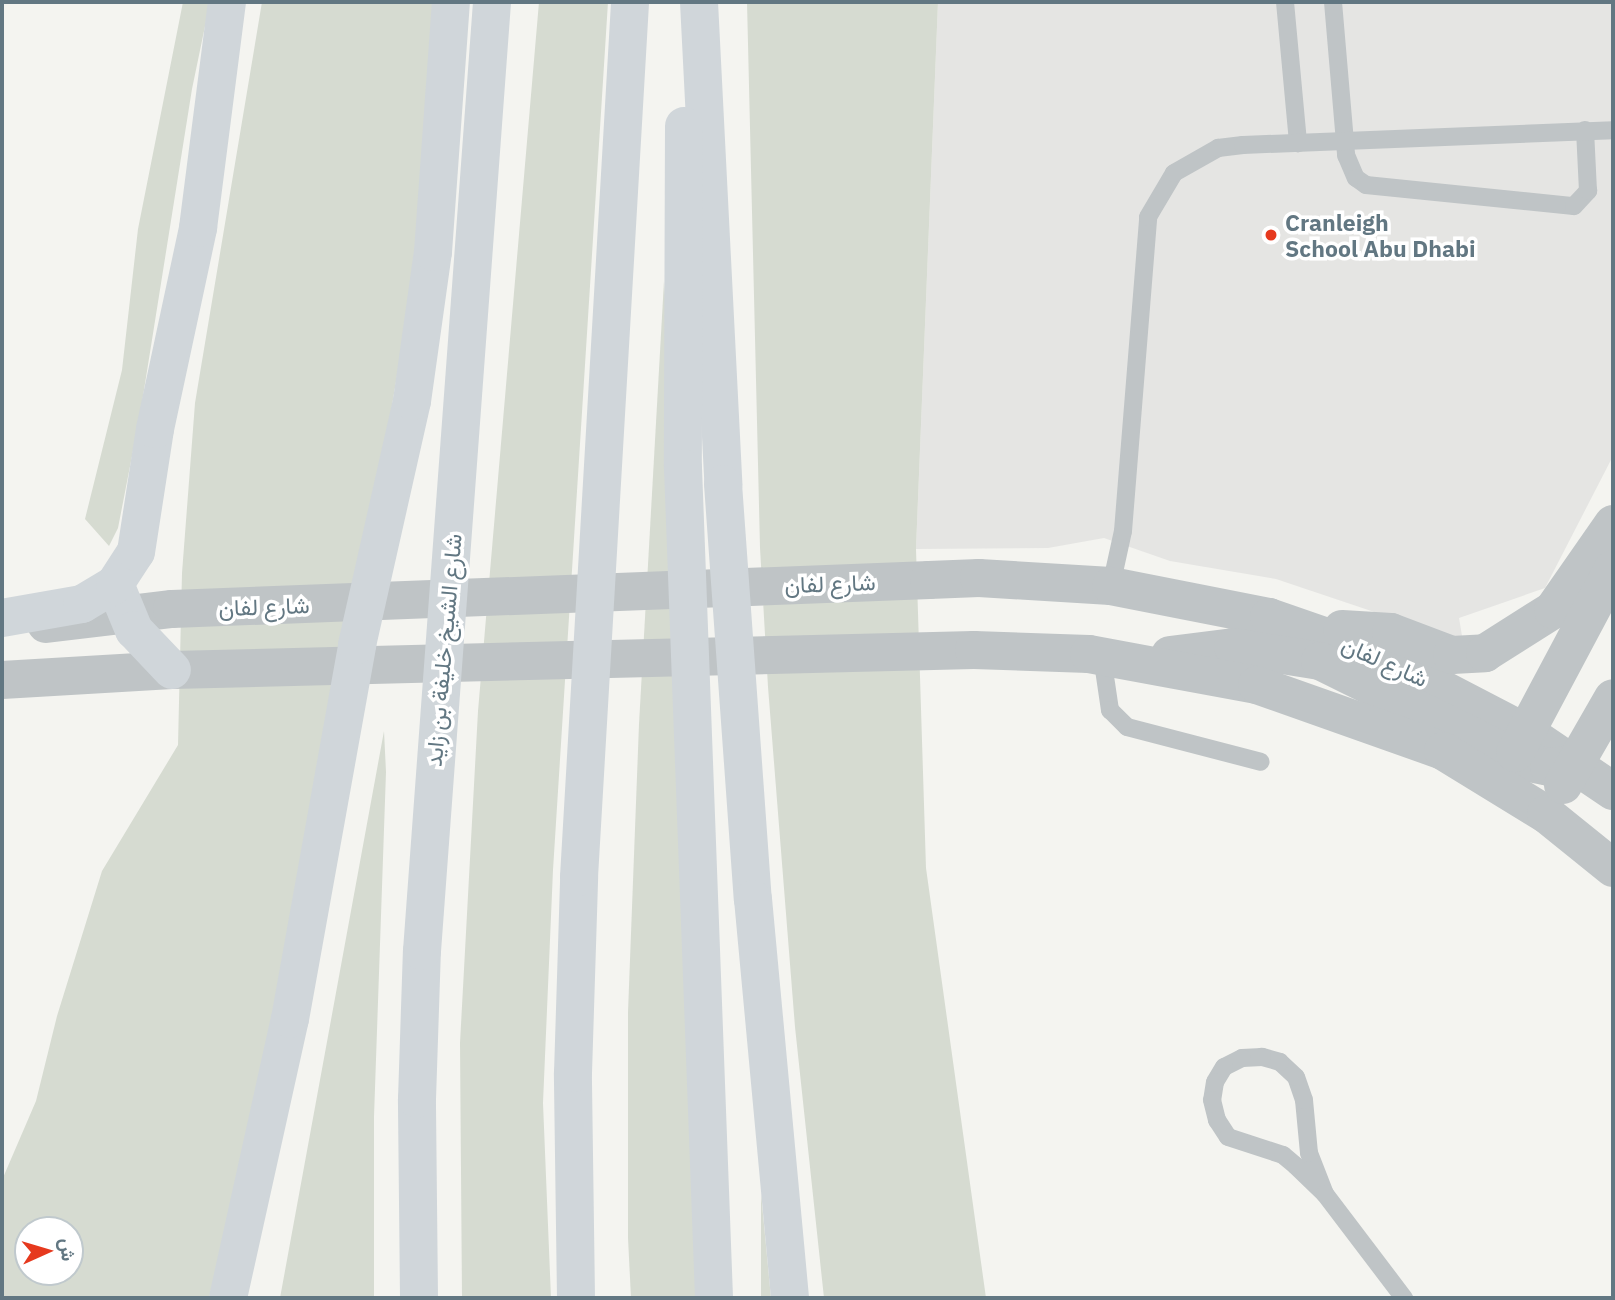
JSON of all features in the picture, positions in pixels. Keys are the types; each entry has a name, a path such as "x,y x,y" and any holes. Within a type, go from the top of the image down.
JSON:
{"highway":[{"path":"172,670 145,645 120,599 141,534 155,429 198,228 227,2"},
{"path":"228,1298 301,966 357,645 412,401 434,240 451,2"},
{"name":"شارع الشيخ خليفة بن زايد","path":"419,1298 417,1099 422,951 492,2"},
{"path":"576,1298 573,1073 579,877 630,2"},
{"path":"688,2 683,468 714,1298"},
{"path":"699,2 724,498 753,899 790,1298"},
{"path":"2,618 120,599"}],"street":[{"path":"1323,634 1374,628 1452,655 1485,653 1553,610 1613,524"},
{"path":"1613,569 1512,757 1524,773 1570,772 1613,811"},
{"name":"شارع لفان","path":"2,629 120,599 172,609 979,578 1111,586 1217,604 1323,634 1373,653 1512,757 1546,814 1613,868"},
{"name":"شارع لفان","path":"2,680 172,670 1031,651 1145,661 1313,701 1443,751 1512,757 1570,772 1613,791"},
{"path":"1546,814 1613,698"}],"lane":[{"path":"1286,2 1298,143"},
{"path":"1333,2 1344,141 1356,178 1377,190 1562,207 1583,200 1588,191 1585,130"},
{"path":"1111,586 1123,531 1148,217 1174,173 1194,158 1217,148 1613,130"},
{"path":"1102,656 1110,710 1126,727 1261,762"},
{"path":"1325,1194 1310,1153 1304,1100 1296,1077 1280,1062 1262,1057 1242,1058 1224,1068 1215,1082 1212,1100 1216,1120 1228,1137 1283,1155 1325,1194 1404,1298"}],"shaded area":[{"path":"183,2 210,2 192,89 140,415 118,528 109,546 85,519 122,370 138,229"},
{"path":"262,2 435,2 413,278 325,813 209,1298 2,1298 2,1180 36,1101 57,1016 102,871 178,745 182,573 195,403"},
{"path":"539,2 608,2 553,870 543,1103 551,1298 462,1298 460,1043 478,711"},
{"path":"747,2 938,2 916,549 926,868 986,1298 824,1298 795,1027 768,687 760,548"},
{"name":"Cranleigh School Abu Dhabi","path":"938,2 1613,2 1613,456 1545,588 1459,618 1464,648 1416,626 1276,579 1170,561 1104,538 1048,548 916,549"},
{"path":"664,281 703,1298 631,1298 628,1238 628,1012 639,724"},
{"path":"384,731 386,772 374,1117 374,1298 280,1298"},
{"path":"761,1193 771,1298 761,1298"}],"place":[{"name":"Cranleigh School Abu Dhabi","path":"1271,235"}]}
